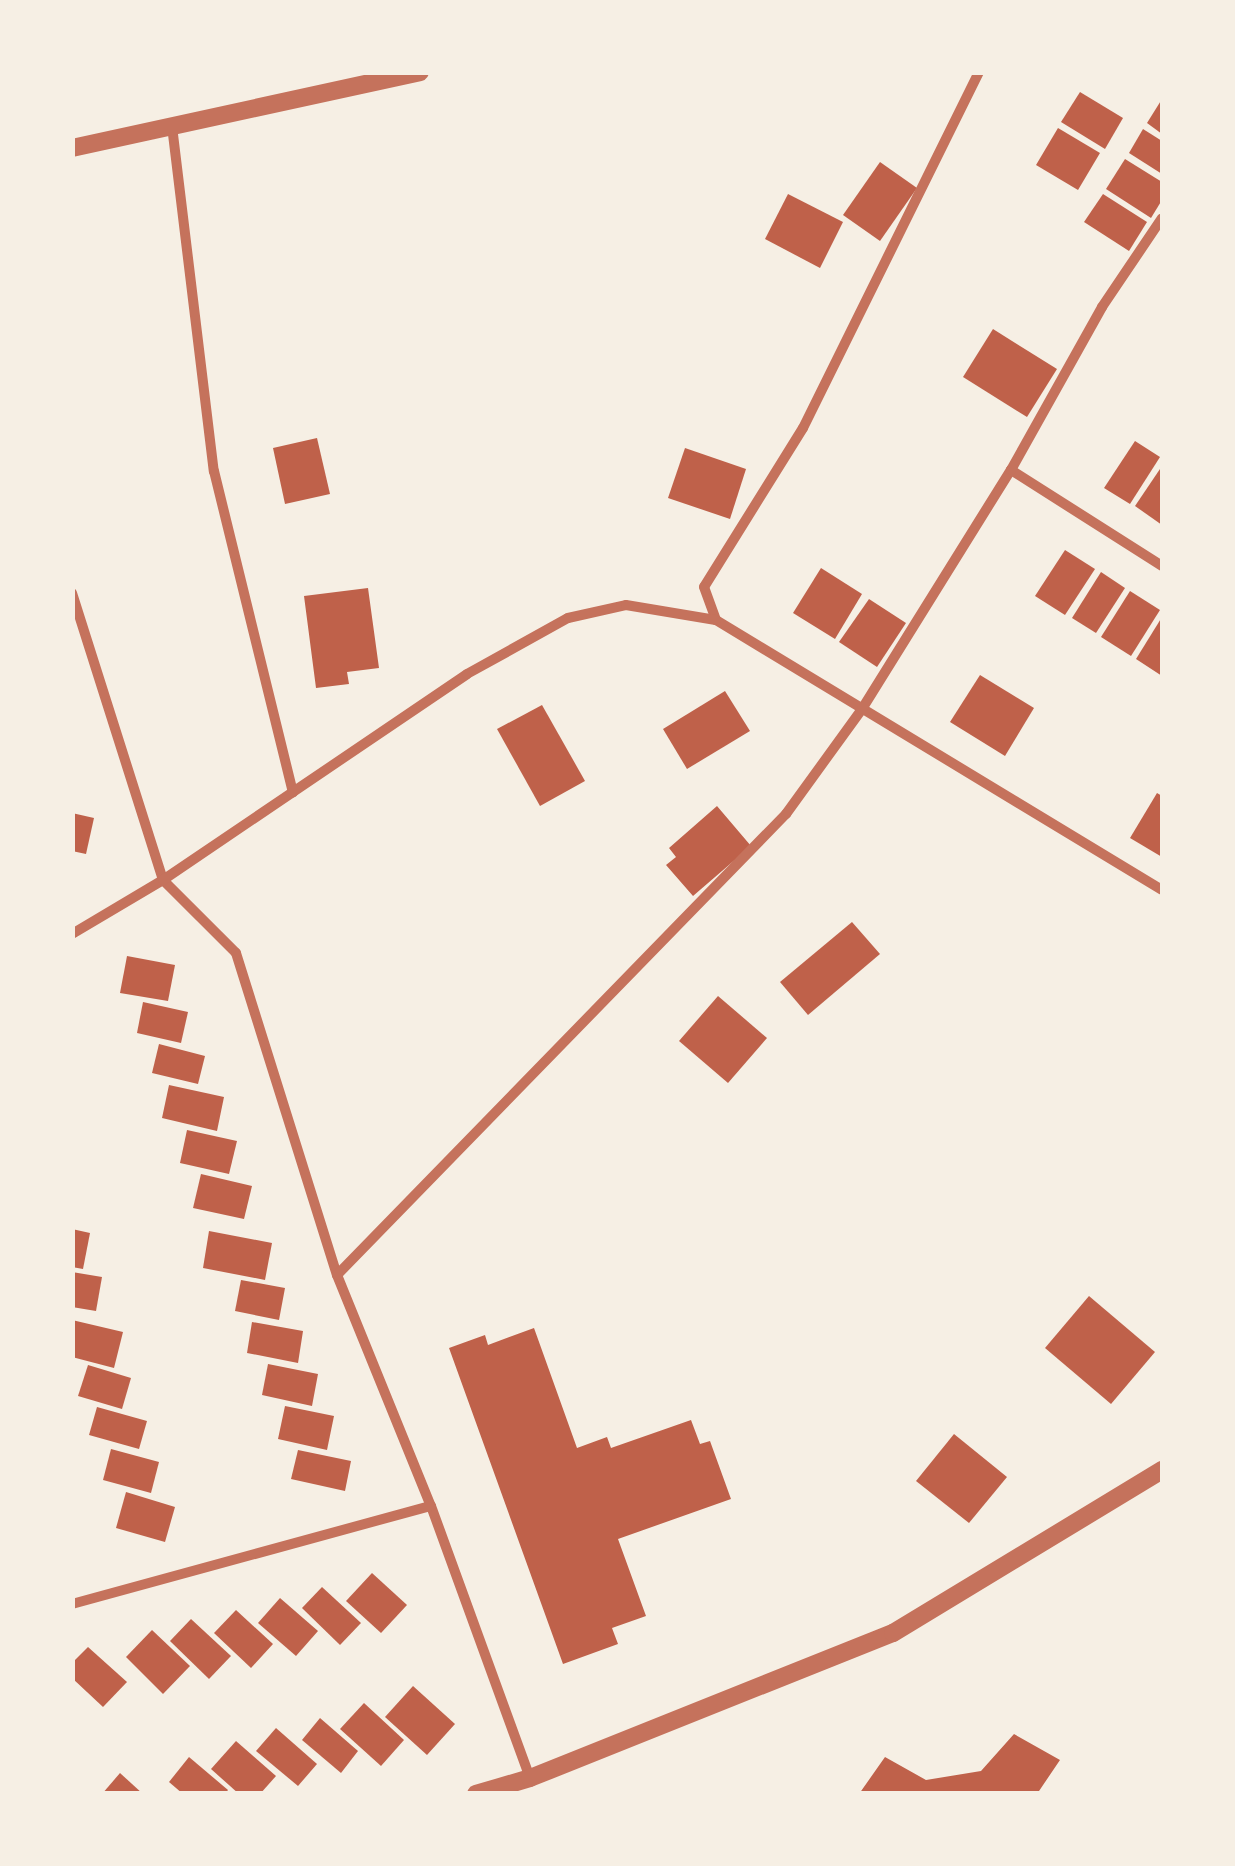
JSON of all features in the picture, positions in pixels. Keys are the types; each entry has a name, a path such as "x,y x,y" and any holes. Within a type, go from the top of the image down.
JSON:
{"street":[{"path":"72,148 420,72"},
{"path":"716,620 704,587 804,428 979,72"},
{"path":"172,126 214,471 293,792"},
{"path":"337,1275 786,814 862,709 1011,470 1102,307 1162,218"},
{"path":"1011,470 1162,566"},
{"path":"72,592 164,880 236,952 337,1275 431,1506 530,1778"},
{"path":"72,934 164,880 467,674 568,618 626,605 716,620 1162,890"},
{"path":"483,1792 530,1778 894,1632 1162,1470"},
{"path":"72,1604 431,1506"}],"building":[{"path":"1080,92 1123,118 1105,149 1061,122"},
{"path":"1162,99 1162,134 1147,123"},
{"path":"1058,128 1100,153 1078,190 1036,165"},
{"path":"1143,129 1162,141 1162,174 1129,153"},
{"path":"1125,159 1162,182 1162,200 1151,218 1106,189"},
{"path":"880,162 917,188 880,241 843,215"},
{"path":"788,194 843,222 820,268 765,239"},
{"path":"1103,194 1147,222 1129,251 1084,222"},
{"path":"993,329 1057,369 1027,417 963,377"},
{"path":"317,438 330,494 285,504 273,448"},
{"path":"1135,441 1160,457 1130,504 1104,488"},
{"path":"685,448 746,469 730,519 668,498"},
{"path":"1162,466 1162,525 1135,506"},
{"path":"1065,550 1095,569 1065,615 1035,596"},
{"path":"821,568 862,594 835,639 793,613"},
{"path":"1101,572 1125,588 1096,633 1072,618"},
{"path":"368,588 379,668 347,672 349,684 316,688 304,596"},
{"path":"1130,591 1160,610 1131,656 1101,637"},
{"path":"869,599 906,623 877,667 839,642"},
{"path":"1162,617 1162,676 1136,659"},
{"path":"980,675 1034,708 1005,756 950,722"},
{"path":"725,691 750,731 687,769 663,729"},
{"path":"542,705 585,781 540,806 497,729"},
{"path":"1157,793 1162,796 1162,857 1130,838"},
{"path":"717,806 751,846 693,896 666,865 676,857 669,848"},
{"path":"72,813 94,818 86,854 72,851"},
{"path":"852,922 880,954 808,1015 780,982"},
{"path":"127,956 175,965 168,1001 120,993"},
{"path":"718,996 767,1038 728,1083 679,1041"},
{"path":"143,1002 188,1012 181,1043 137,1033"},
{"path":"159,1044 205,1056 198,1084 152,1073"},
{"path":"169,1085 224,1097 217,1131 162,1118"},
{"path":"187,1130 237,1141 229,1174 180,1163"},
{"path":"201,1174 252,1186 244,1219 193,1208"},
{"path":"72,1229 90,1233 83,1269 72,1267"},
{"path":"209,1231 272,1243 265,1280 203,1268"},
{"path":"72,1272 102,1277 96,1311 72,1307"},
{"path":"241,1280 285,1288 279,1320 235,1311"},
{"path":"1089,1296 1155,1352 1111,1404 1045,1348"},
{"path":"72,1320 123,1332 114,1368 72,1357"},
{"path":"252,1322 303,1331 298,1363 247,1353"},
{"path":"534,1328 577,1448 607,1437 611,1448 691,1420 700,1444 710,1441 731,1499 618,1539 646,1616 612,1628 618,1644 563,1664 449,1348 485,1335 488,1345"},
{"path":"268,1364 318,1374 312,1406 262,1395"},
{"path":"88,1365 131,1378 122,1409 78,1396"},
{"path":"285,1406 334,1416 327,1450 278,1439"},
{"path":"97,1407 147,1421 139,1449 89,1435"},
{"path":"954,1434 1007,1477 969,1523 916,1481"},
{"path":"111,1449 159,1462 151,1493 103,1480"},
{"path":"298,1450 351,1461 345,1491 291,1479"},
{"path":"126,1492 175,1507 165,1542 116,1528"},
{"path":"372,1573 407,1605 381,1633 346,1601"},
{"path":"322,1587 361,1623 340,1645 302,1608"},
{"path":"280,1598 318,1631 296,1656 258,1623"},
{"path":"236,1610 273,1644 251,1668 214,1633"},
{"path":"191,1619 231,1656 209,1679 170,1641"},
{"path":"152,1630 190,1666 163,1694 126,1657"},
{"path":"88,1647 127,1682 103,1707 72,1678 72,1663"},
{"path":"413,1686 455,1724 427,1755 385,1717"},
{"path":"364,1703 404,1740 381,1766 340,1729"},
{"path":"320,1718 358,1751 341,1773 302,1740"},
{"path":"276,1728 317,1764 298,1786 256,1751"},
{"path":"1014,1734 1060,1760 1037,1794 859,1794 885,1757 926,1780 981,1771"},
{"path":"236,1741 276,1776 260,1794 239,1794 211,1769"},
{"path":"189,1757 228,1790 225,1794 183,1794 169,1782"},
{"path":"120,1773 143,1794 102,1794"}]}
